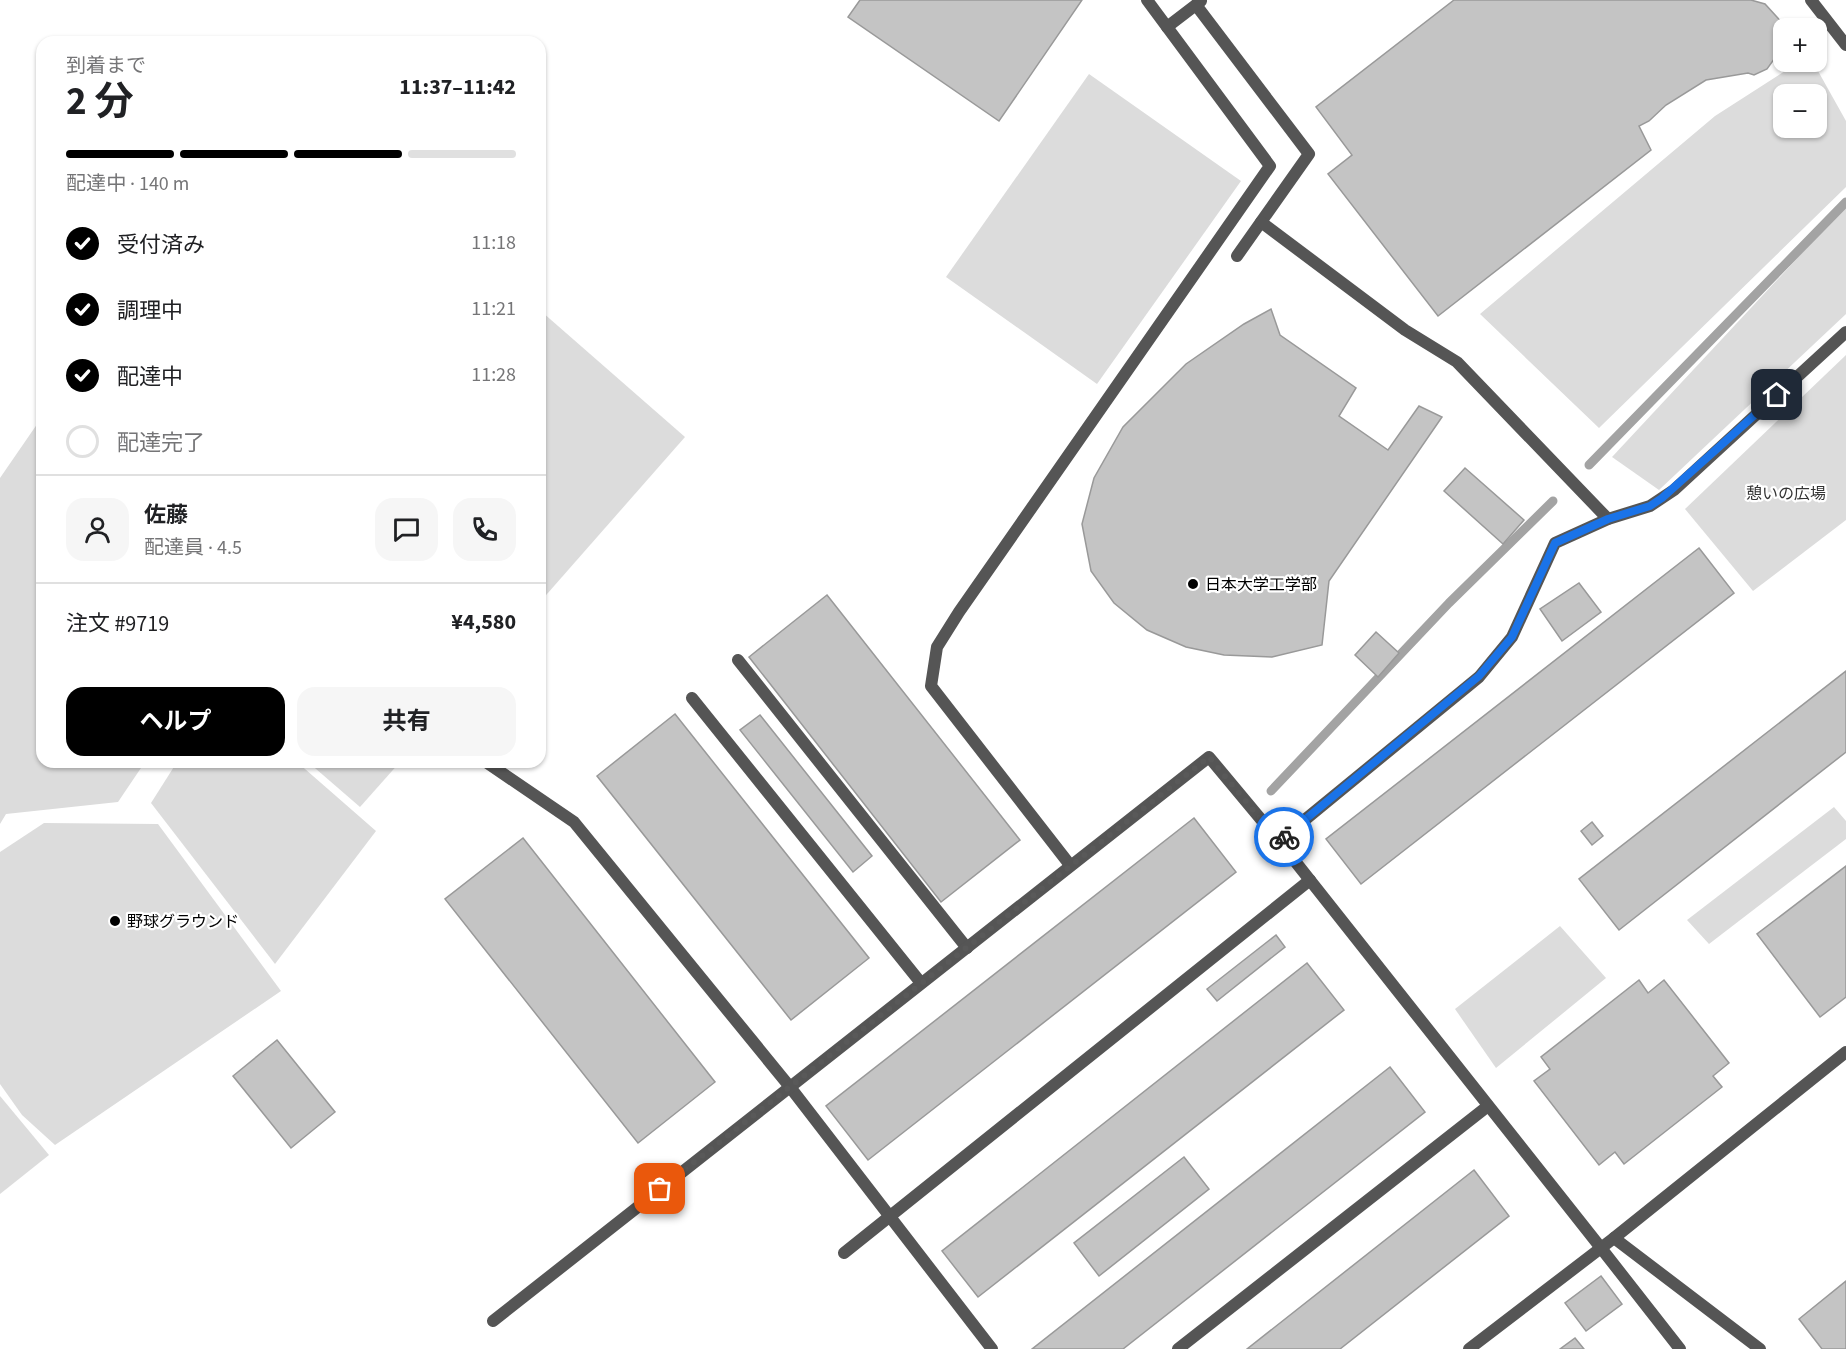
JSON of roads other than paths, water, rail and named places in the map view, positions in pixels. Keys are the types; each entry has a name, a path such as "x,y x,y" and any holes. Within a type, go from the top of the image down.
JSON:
{"street":[{"path":"1070,865 930,686 937,647 959,612 1270,166 1147,0"},
{"path":"1811,0 1846,45"},
{"path":"1167,27 1199,2 1308,154 1237,256"},
{"path":"1261,222 1405,330 1457,362 1608,519"},
{"path":"1279,841 1479,676 1512,637 1555,543 1608,519 1650,506 1674,490 1846,332"},
{"path":"738,660 967,948"},
{"path":"692,698 921,983"},
{"path":"493,1321 1209,757 1279,841 1680,1349"},
{"path":"495,768 574,822 790,1087 992,1349"},
{"path":"844,1253 1310,880"},
{"path":"1469,1349 1614,1238 1846,1052"},
{"path":"1178,1349 1488,1106"},
{"path":"1614,1238 1760,1349"}],"waterway":[{"path":"1589,465 1846,202"},
{"path":"1271,791 1449,603 1553,501"}],"place":[{"name":"日本大学工学部","path":"1193,584"},
{"name":"野球グラウンド","path":"115,921"}],"park label":[{"name":"憩いの広場","path":"1786,493"}]}
